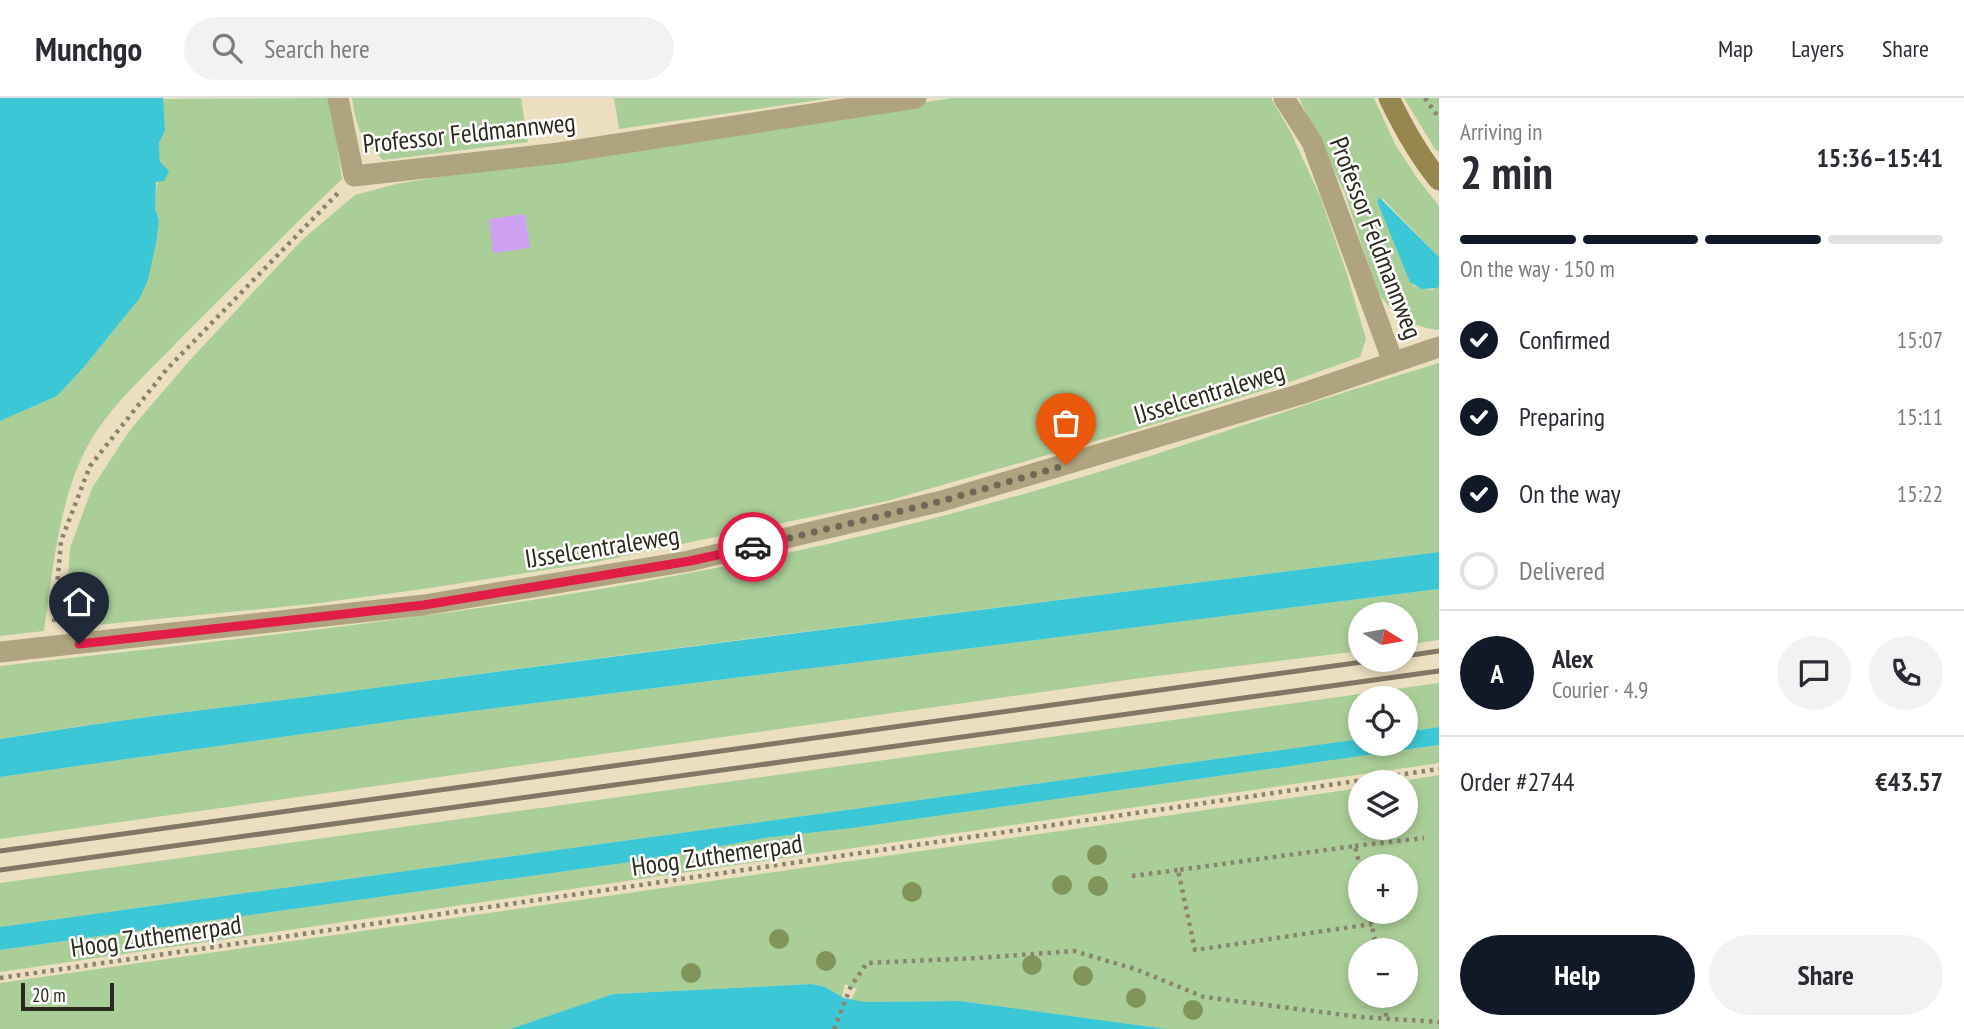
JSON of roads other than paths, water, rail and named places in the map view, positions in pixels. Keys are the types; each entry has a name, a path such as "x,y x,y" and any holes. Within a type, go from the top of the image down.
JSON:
{"street":[{"name":"Professor Feldmannweg","path":"338,98 354,176 559,153 916,98"},
{"name":"Professor Feldmannweg","path":"1284,98 1312,142 1393,362"},
{"path":"1389,98 1426,165 1439,180"},
{"name":"IJsselcentraleweg","path":"0,652 424,605 690,561 942,501 1301,394 1439,347"}],"water":[{"path":"0,98 163,98 165,131 159,143 160,162 169,171 164,181 156,182 155,209 159,220 156,243 148,280 139,299 57,396 0,421"},
{"path":"1380,198 1439,257 1437,288 1422,289 1410,282 1377,201"},
{"path":"1439,552 1439,589 402,720 0,777 0,739 51,731 669,649"},
{"path":"1439,727 1439,745 1418,748 1418,730"},
{"path":"1348,741 1348,756 1361,756 765,838 638,861 0,950 0,927"},
{"path":"812,984 825,987 844,998 864,1002 960,1001 1167,1029 510,1029 613,994"}],"railway":[{"path":"1418,654 1439,651"},
{"path":"0,851 1348,664"},
{"path":"0,870 1439,671"}]}
